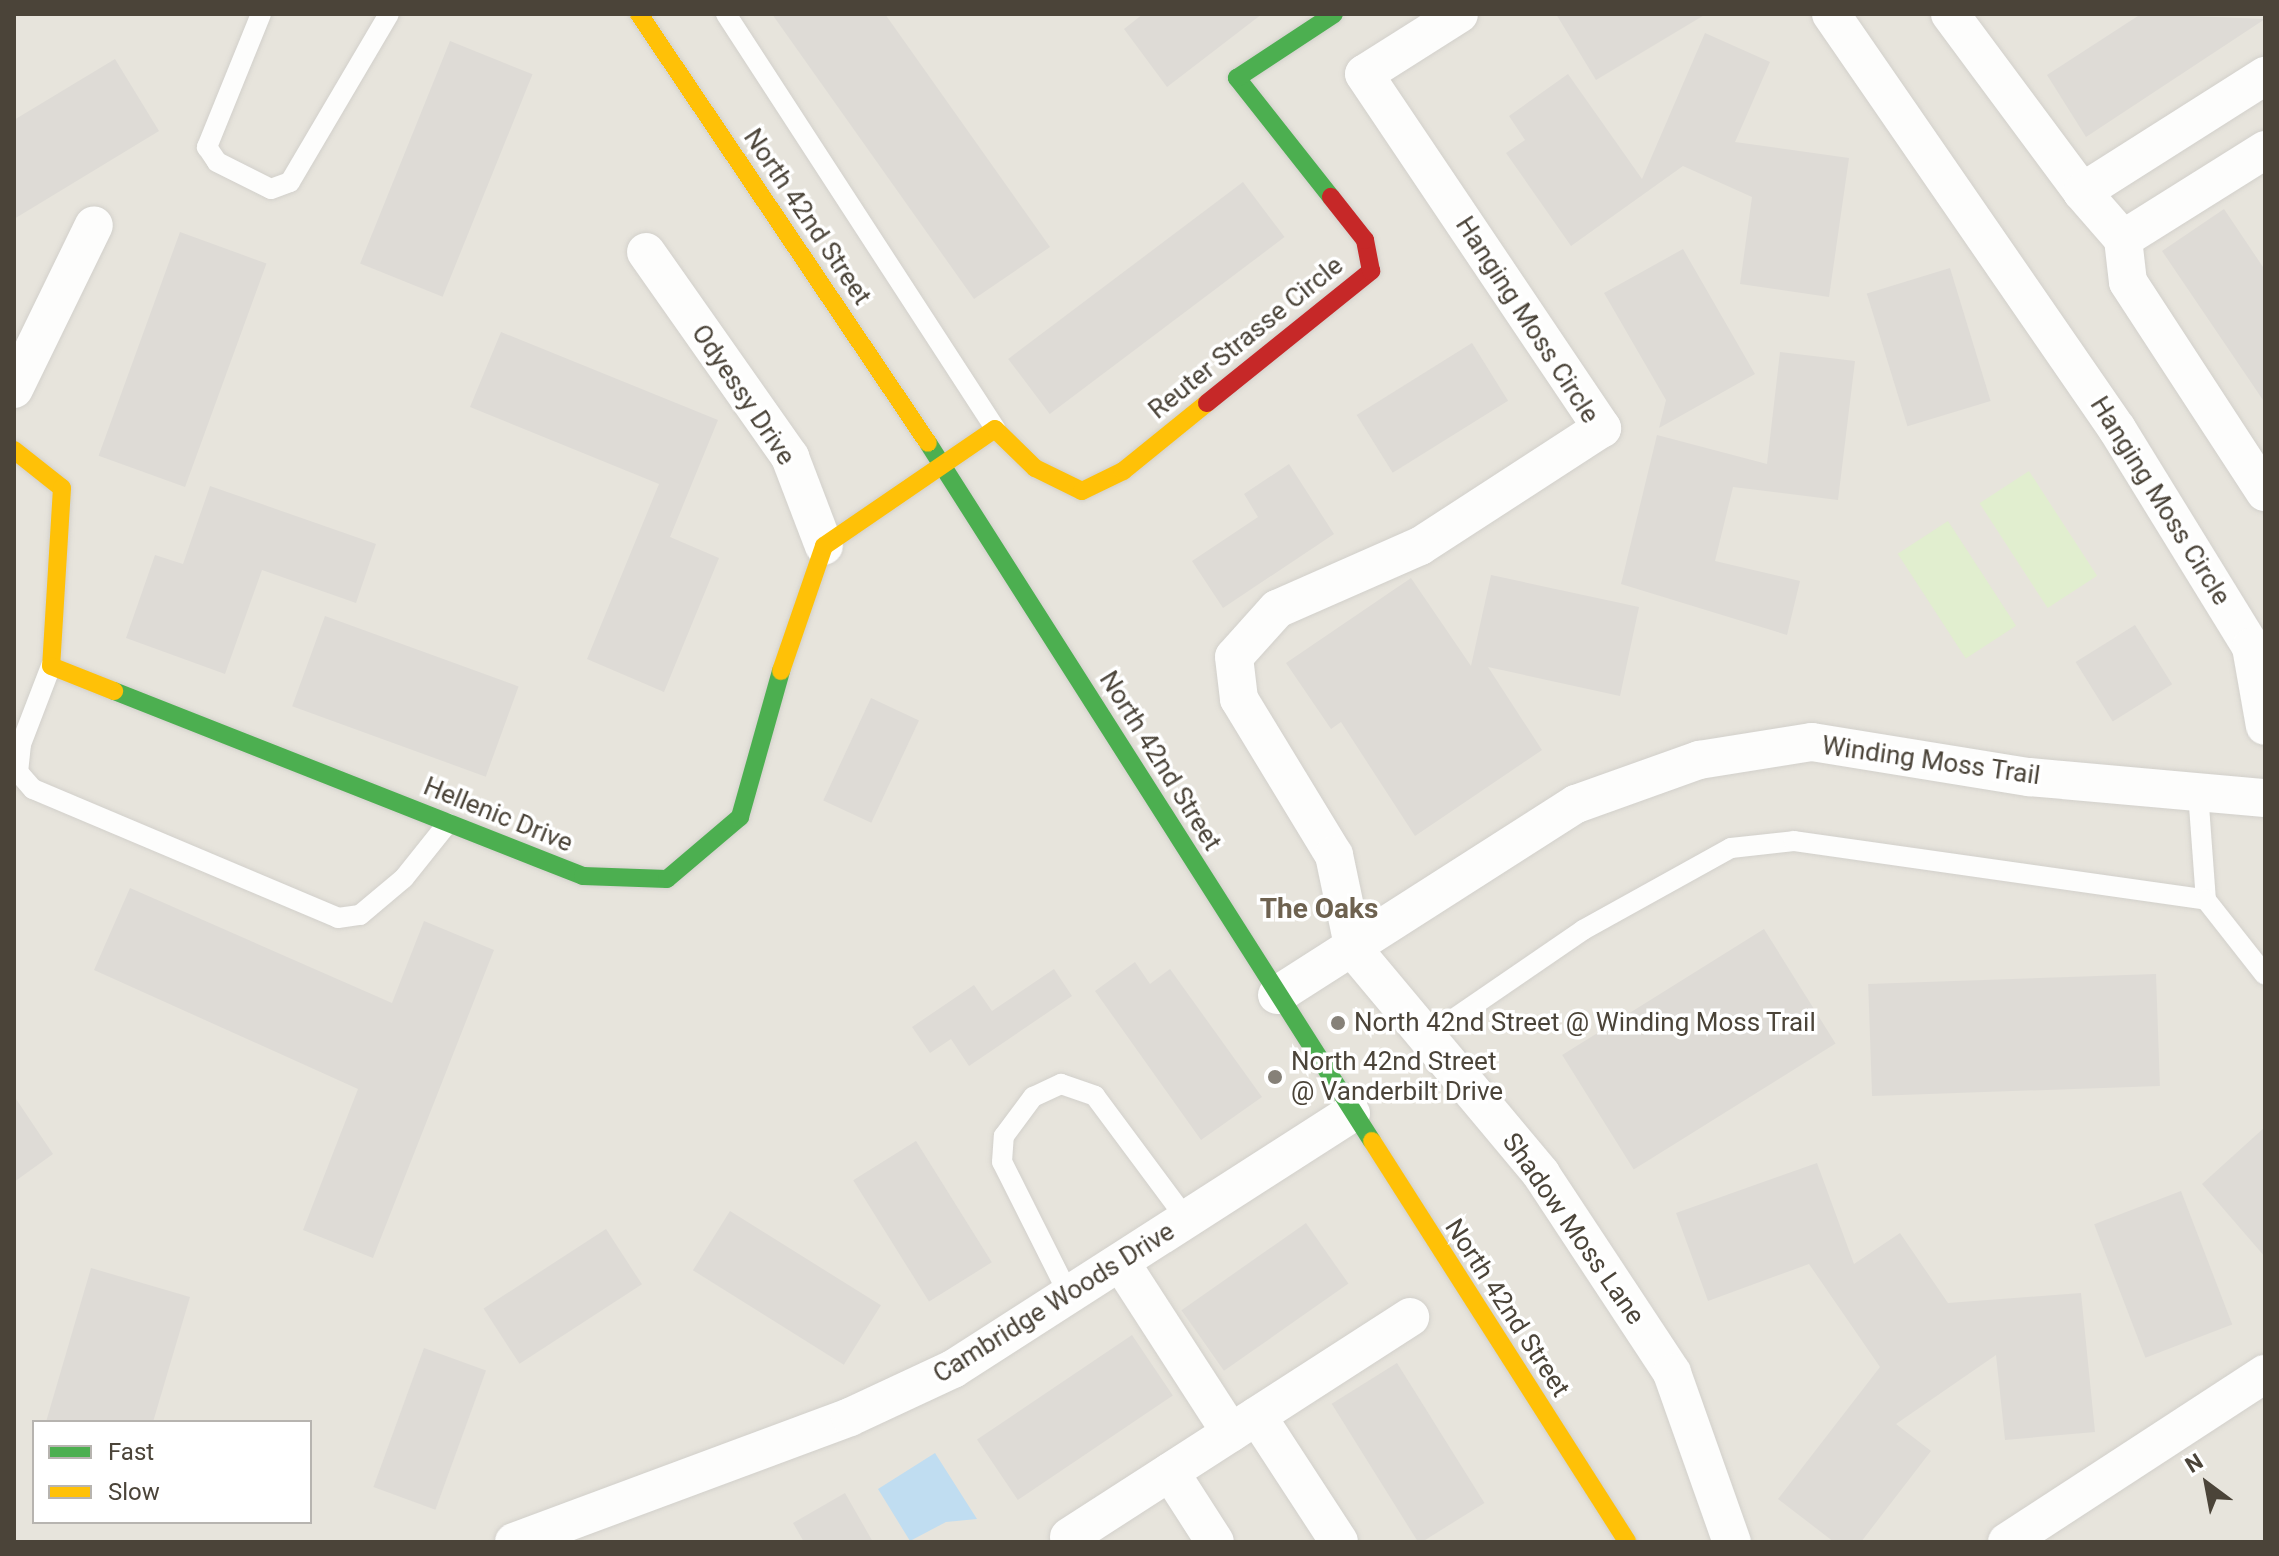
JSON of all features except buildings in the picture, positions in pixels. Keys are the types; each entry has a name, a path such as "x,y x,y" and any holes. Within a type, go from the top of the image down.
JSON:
{"street":[{"name":"North 42nd Street","path":"639,14 943,466 1351,1113 1627,1542"},
{"name":"Reuter Strasse Circle","path":"995,429 1035,468 1082,491 1123,471 1371,271 1365,240 1237,78 1334,14"},
{"name":"Hanging Moss Circle","path":"1354,950 1334,855 1239,699 1234,657 1277,609 1420,546 1602,428 1364,74 1459,14"},
{"name":"Hanging Moss Circle","path":"1831,14 2117,429 2251,647 2265,726"},
{"path":"1950,14 2082,192 2123,239 2128,282 2265,492"},
{"path":"2082,192 2265,76"},
{"path":"2123,239 2265,150"},
{"path":"14,389 94,225"},
{"name":"Odyessy Drive","path":"646,252 790,457 824,546"},
{"path":"824,546 995,429"},
{"path":"14,450 62,488 51,666"},
{"name":"Hellenic Drive","path":"51,666 583,876 667,879 740,817 810,571 824,546"},
{"name":"Winding Moss Trail","path":"1277,995 1354,950 1576,804 1699,760 1812,742 2029,777 2265,798"},
{"name":"Shadow Moss Lane","path":"1354,950 1541,1174 1672,1373 1732,1542"},
{"name":"Cambridge Woods Drive","path":"514,1542 558,1533 889,1400 1070,1297 1351,1113"},
{"path":"1121,1263 1339,1542"},
{"path":"1069,1537 1410,1317"},
{"path":"2007,1542 2265,1374"},
{"path":"1170,1472 1215,1542"}],"lane":[{"path":"261,14 207,147 217,162 271,189 290,182 389,14"},
{"path":"726,14 995,429"},
{"path":"51,666 21,744 18,772 33,789 338,918 360,915 404,878 448,823"},
{"path":"2198,792 2206,900 2265,975"},
{"path":"1427,1037 1583,930 1731,848 1794,841 2206,900"},
{"path":"1070,1297 1002,1162 1004,1136 1033,1097 1061,1084 1095,1096 1187,1220"}],"shaded area":[{"path":"14,14 2265,14 2265,1542 14,1542"}],"green space":[{"path":"2029,471 2097,576 2048,608 1980,503"},
{"path":"1948,521 2016,626 1966,659 1898,554"}],"water":[{"path":"935,1453 977,1519 946,1522 910,1541 878,1489"}],"traffic: fast":[{"path":"1331,197 1237,78 1334,14"},
{"path":"928,443 1372,1141"},
{"path":"114,691 583,876 667,879 740,817 781,671"}],"traffic: slow":[{"path":"639,14 928,443"},
{"path":"781,671 824,546 995,429 1035,468 1082,491 1123,471 1207,403"},
{"path":"14,450 62,488 51,666 114,691"},
{"path":"1372,1141 1627,1542"}],"traffic: jam":[{"path":"1207,403 1371,271 1365,240 1331,197"}],"place":[{"name":"North 42nd Street @ Winding Moss Trail","path":"1338,1023"},
{"name":"North 42nd Street @ Vanderbilt Drive","path":"1275,1077"}],"district":[{"name":"The Oaks","path":"1319,909"}]}
